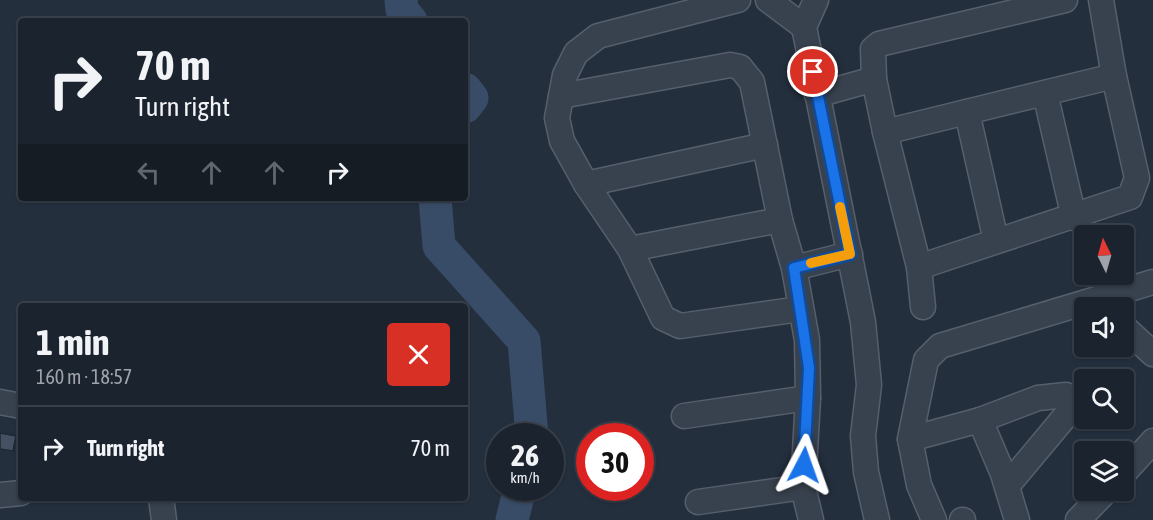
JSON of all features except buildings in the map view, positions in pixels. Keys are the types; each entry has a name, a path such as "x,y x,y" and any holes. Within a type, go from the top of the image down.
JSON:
{"street":[{"path":"738,0 598,36 576,53 565,75 557,118 562,141 586,184 630,249 663,318 680,326 800,309"},
{"path":"768,0 804,27"},
{"path":"816,0 804,27 850,254 868,356 869,385 863,436 866,472 877,520"},
{"path":"923,307 919,267 885,132 874,79 872,55 879,44 1065,0"},
{"path":"919,267 1074,218 1130,197 1135,189 1137,178 1114,76 1101,0"},
{"path":"561,96 730,65 740,67 752,82 780,220 794,268 807,340 808,398 803,487 811,520"},
{"path":"885,132 1114,76"},
{"path":"817,95 874,79"},
{"path":"1045,93 1074,218"},
{"path":"967,112 996,241"},
{"path":"586,184 765,145"},
{"path":"630,249 780,220"},
{"path":"794,268 850,254"},
{"path":"1115,297 1153,282"},
{"path":"934,520 919,485 910,439 926,360 940,346 1074,311"},
{"path":"1134,336 1153,354"},
{"path":"910,439 980,420 1038,398 1066,394 1074,399"},
{"path":"684,416 808,398"},
{"path":"0,402 18,405"},
{"path":"1007,486 1074,412"},
{"path":"980,420 1007,486 1017,520"},
{"path":"1134,462 1153,441"},
{"path":"698,502 803,487"},
{"path":"0,495 18,493"},
{"path":"161,501 164,520"},
{"path":"1078,520 1096,501"}],"waterway":[{"path":"401,0 402,10 409,18"},
{"path":"468,93 472,98 468,103"},
{"path":"435,201 439,246 524,341 531,423"},
{"path":"512,520 517,501"}],"slow traffic":[{"path":"811,263 850,254 840,207"}],"route":[{"path":"804,465 809,368 807,340 794,268 850,254 813,72"}]}
